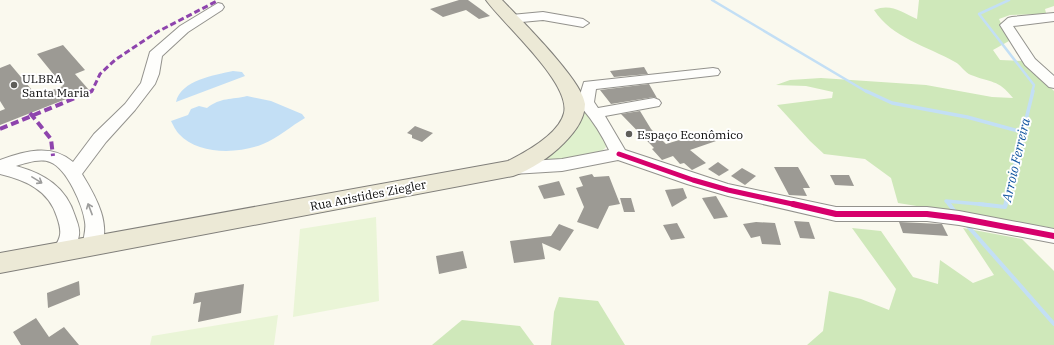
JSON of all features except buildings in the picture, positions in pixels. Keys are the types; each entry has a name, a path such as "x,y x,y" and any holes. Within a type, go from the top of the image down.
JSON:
{"main road":[{"path":"494,0 586,106"},
{"name":"Rua Aristides Ziegler","path":"0,263 513,168 552,144 573,116 586,106"}],"street":[{"path":"73,174 100,138 130,107 148,84 156,55 166,44 189,26 218,7"},
{"path":"511,19 543,16 582,23"},
{"path":"1054,17 1012,21 1006,25 1030,62 1054,84"},
{"path":"619,154 610,136 586,106 589,85 713,72"},
{"path":"586,106 654,103"},
{"path":"513,168 562,165 619,154 693,180 728,190 836,214 927,214 959,218 1054,236"},
{"path":"0,167 28,157 53,156 67,166 84,195 94,220 95,236 92,247"},
{"path":"0,167 35,178 59,198 66,213 70,233 62,252"}],"green space":[{"path":"919,0 1054,0 1054,6 1045,9 1046,13 1044,14 1010,15 999,19 1009,41 993,50 1000,60 1024,61 1054,91 1054,228 898,203 891,178 865,159 824,154 777,105 832,98 833,92 806,86 776,85 790,80 821,78 926,85 992,97 1013,98 998,84 969,74 955,62 900,35 890,28 874,10 886,7 896,9 917,19"},
{"path":"584,109 605,140 606,147 601,152 533,164 550,156"},
{"path":"376,217 379,301 293,317 300,229"},
{"path":"852,228 881,231 913,277 938,284 940,260 973,283 994,275 963,228 1022,239 1054,271 1054,345 807,345 823,331 829,291 861,299 889,310 896,289"},
{"path":"559,297 598,301 625,345 551,345 554,312"},
{"path":"278,315 274,345 150,345 152,336"},
{"path":"462,320 520,326 534,345 432,345"}],"water":[{"path":"233,71 242,72 245,76 176,102 184,88 191,84 208,77"},
{"path":"247,96 271,101 302,114 305,118 274,139 263,144 242,150 231,151 208,149 187,141 179,134 171,121 188,115 191,109 199,106 207,108 222,100"}],"waterway":[{"path":"712,0 867,92"},
{"name":"Arroio Ferreira","path":"1009,0 979,14 1034,85 1032,92"},
{"path":"866,91 892,103 967,117 1022,132"},
{"name":"Arroio Ferreira","path":"1005,205 1033,91"},
{"name":"Arroio Ferreira","path":"949,204 946,201 982,204"},
{"name":"Arroio Ferreira","path":"949,204 956,213"},
{"name":"Arroio Ferreira","path":"982,204 989,205"},
{"name":"Arroio Ferreira","path":"982,204 1005,207 1006,204"},
{"name":"Arroio Ferreira","path":"966,224 1054,324"}],"marked path":[{"path":"0,129 92,91 100,74 115,60 157,32 217,1"},
{"path":"30,113 51,139 53,156"}],"cycle path":[{"path":"619,154 693,180 728,190 836,214 927,214 959,218 1054,236"}],"place":[{"name":"ULBRA Santa Maria","path":"14,85"},
{"name":"Espaço Econômico","path":"629,134"}]}
